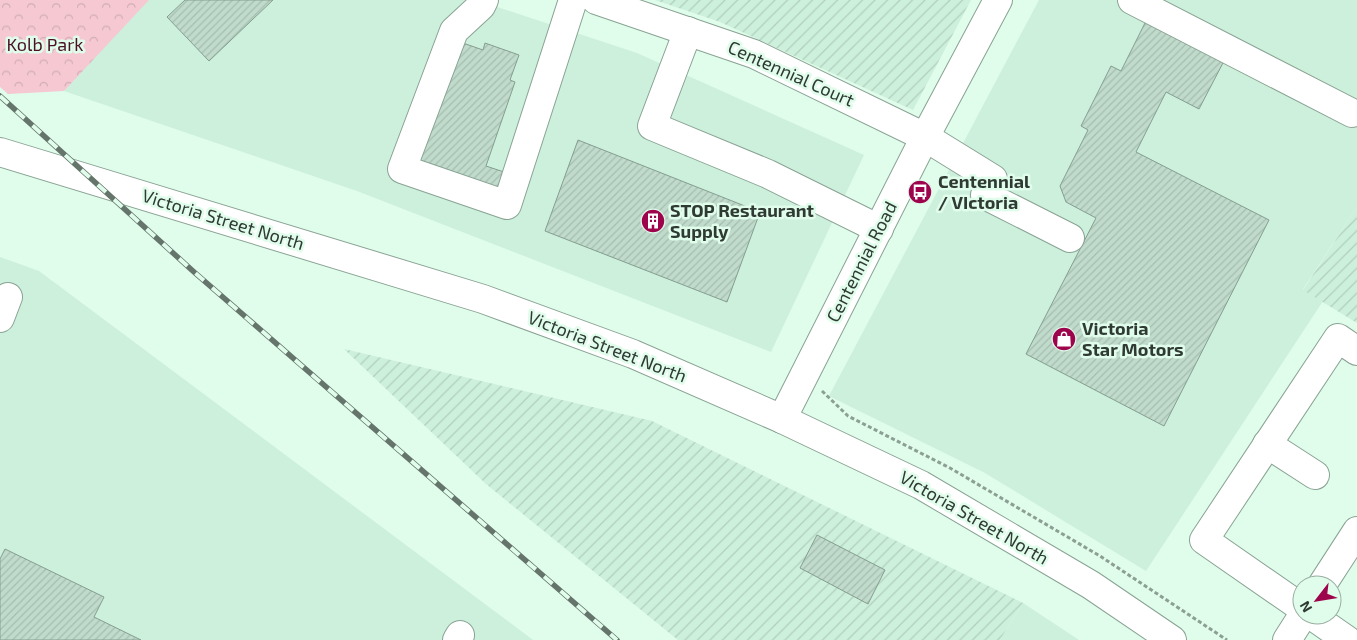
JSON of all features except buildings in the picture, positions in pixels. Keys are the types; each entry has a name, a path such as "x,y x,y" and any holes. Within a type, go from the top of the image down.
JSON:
{"main road":[{"path":"484,0 481,6 454,31 402,169 507,205 573,0"},
{"name":"Centennial Court","path":"596,0 754,54 925,137 989,187 1070,238"},
{"name":"Centennial Road","path":"782,419 925,137 998,0"},
{"path":"1132,0 1168,8 1352,113"},
{"path":"688,31 652,126 768,174 879,229"},
{"name":"Victoria Street North","path":"0,152 483,300 633,354 782,419 921,485 1090,585 1172,640"},
{"path":"1292,601 1204,540 1338,338 1357,351"},
{"path":"1267,444 1315,475"},
{"path":"1328,575 1357,531"},
{"path":"1287,640 1297,625"},
{"path":"1325,625 1347,640"}],"path":[{"name":"Victoria Street North","path":"801,384 824,391 848,416 950,468 1100,556 1227,640"}],"shaded area":[{"path":"146,0 476,0 637,53 864,155 771,352 357,191 64,91"},
{"path":"655,0 971,0 913,110 720,22"},
{"path":"1039,0 1357,0 1357,207 1303,289 1323,301 1146,571 985,473 829,396"},
{"path":"1357,207 1357,323 1303,290"},
{"path":"0,257 39,271 533,640 0,640"},
{"path":"344,349 652,421 1023,603 1000,640 678,640 486,484"},
{"path":"1023,603 1079,640 1000,640"}],"green space":[{"name":"Kolb Park","path":"0,0 149,0 64,91 8,94 0,87"}],"railway":[{"path":"0,96 194,272 617,640"}],"place":[{"name":"Centennial / VIctoria","path":"920,192"},
{"name":"STOP Restaurant Supply","path":"653,221"},
{"name":"Victoria Star Motors","path":"1064,339"}]}
